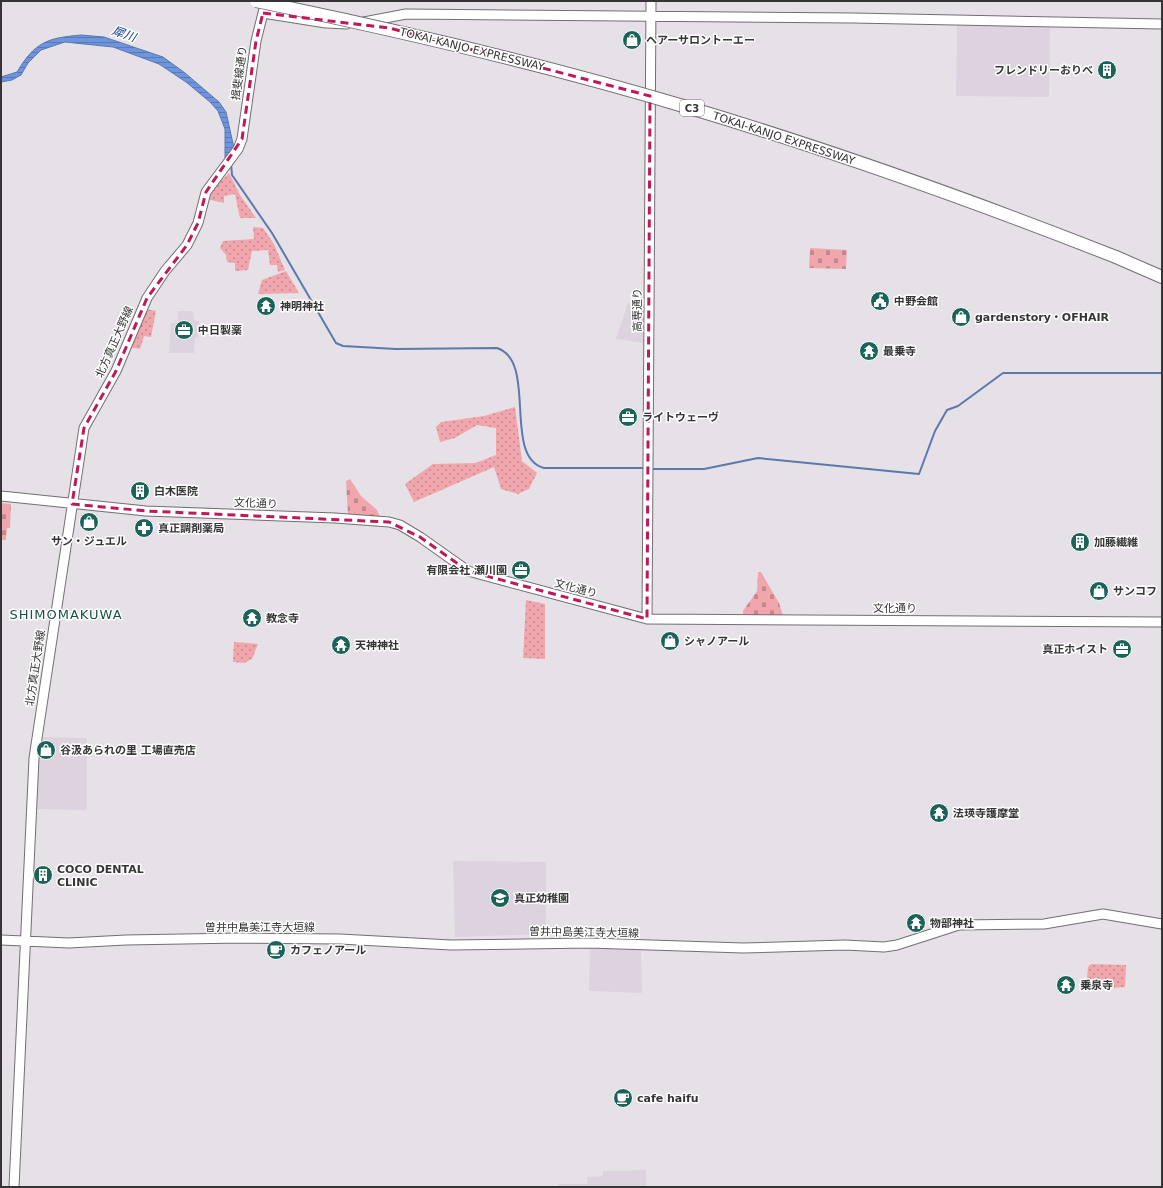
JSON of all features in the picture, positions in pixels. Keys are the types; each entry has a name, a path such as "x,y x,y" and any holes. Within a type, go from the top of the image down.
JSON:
{"highway":[{"name":"TOKAI-KANJO EXPRESSWAY","path":"256,1 390,28 486,52 689,108 870,165 1162,274"},
{"name":"TOKAI-KANJO EXPRESSWAY","path":"1116,257 1162,277"}],"street":[{"name":"揖斐線通り","path":"238,149 242,139 256,41 266,1"},
{"name":"高専通り","path":"647,619 651,1"},
{"path":"263,13 337,24 357,24 406,14 651,16 1162,24"},
{"name":"北方真正大野線","path":"14,1187 34,758 84,428 116,370 146,298 165,271 187,245 198,223 206,192 238,149"},
{"name":"文化通り","path":"1,496 146,511 335,518 389,522 400,525 420,537 468,571 647,619 1162,622"},
{"name":"曽井中島美江寺大垣線","path":"1,940 69,943 128,940 240,938 340,939 451,945 589,943 743,948 845,945 884,947 897,945 959,925 1044,924 1103,914 1162,924"}],"highlighted area":[{"path":"263,13 389,28 650,96 647,619 468,571 420,537 389,522 146,511 72,504 84,428 116,371 147,298 187,245 198,223 206,192 242,139 256,41"}],"shaded area":[{"path":"957,25 1050,25 1049,97 956,96"},
{"path":"628,303 646,308 644,343 616,339"},
{"name":"中日製薬","path":"178,311 193,311 194,320 199,321 198,338 195,337 194,353 169,353 171,323 178,323"},
{"path":"41,737 87,738 87,810 34,809"},
{"name":"真正幼稚園","path":"453,861 546,862 546,934 455,937"},
{"path":"590,947 638,948 641,951 642,993 589,991"},
{"path":"646,1170 646,1187 558,1187 558,1184 587,1184 587,1177 603,1176 603,1171"}],"green space":[{"path":"229,173 240,195 256,218 240,218 235,194 224,196 224,203 207,199 214,188"},
{"path":"253,227 263,228 274,244 285,270 278,272 277,265 270,265 268,250 252,251 248,270 235,271 235,263 227,262 226,255 220,248 223,241 254,239"},
{"path":"810,248 847,250 846,269 809,268"},
{"path":"286,271 299,293 258,294 262,280"},
{"path":"146,309 156,311 151,337 144,336 140,349 129,347"},
{"path":"515,407 522,461 537,473 529,489 518,494 501,489 494,467 414,502 405,484 433,464 476,463 496,455 496,428 477,425 455,438 440,442 436,427 441,422 484,416"},
{"path":"350,479 361,496 377,510 380,517 348,515 346,481"},
{"path":"1,503 11,504 10,528 7,528 6,540 1,540"},
{"path":"758,572 761,572 779,603 783,615 743,615 743,611 757,591"},
{"path":"526,600 545,604 545,659 523,658"},
{"path":"234,642 258,644 252,659 244,663 233,662"},
{"path":"1091,964 1126,965 1125,987 1086,990 1088,967"}],"water":[{"path":"81,35 104,37 163,57 185,73 219,102 226,112 234,148 225,158 225,129 218,111 210,102 186,82 159,64 113,47 65,42 41,50 28,63 21,75 12,80 1,82 1,77 17,72 30,54 43,43 59,38"}],"waterway":[{"path":"231,163 232,175 272,233 336,343 343,346 396,349 497,348 509,356 516,371 519,389 521,429 525,446 532,460 544,468 646,468"},
{"path":"650,469 704,469 758,458 919,474 935,431 947,410 958,406 1003,373 1162,373"}],"place":[{"name":"ヘアーサロントーエー","path":"632,40"},
{"name":"フレンドリーおりべ","path":"1107,70"},
{"name":"中野会館","path":"880,301"},
{"name":"神明神社","path":"266,306"},
{"name":"gardenstory・OFHAIR","path":"961,317"},
{"name":"中日製薬","path":"184,330"},
{"name":"最乗寺","path":"869,351"},
{"name":"ライトウェーヴ","path":"628,417"},
{"name":"白木医院","path":"140,491"},
{"name":"サン・ジュエル","path":"89,522"},
{"name":"真正調剤薬局","path":"144,528"},
{"name":"加藤繊維","path":"1080,542"},
{"name":"有限会社 瀬川園","path":"521,570"},
{"name":"サンコフ","path":"1099,591"},
{"name":"教念寺","path":"252,618"},
{"name":"シャノアール","path":"670,641"},
{"name":"天神神社","path":"341,645"},
{"name":"真正ホイスト","path":"1122,649"},
{"name":"谷汲あられの里 工場直売店","path":"46,750"},
{"name":"法瑛寺護摩堂","path":"939,813"},
{"name":"COCO DENTAL CLINIC","path":"43,875"},
{"name":"真正幼稚園","path":"500,898"},
{"name":"物部神社","path":"916,923"},
{"name":"カフェノアール","path":"276,950"},
{"name":"乗泉寺","path":"1066,985"},
{"name":"cafe haifu","path":"623,1098"}],"district":[{"name":"SHIMOMAKUWA","path":"66,614"}],"water label":[{"name":"犀川","path":"124,34"}]}
